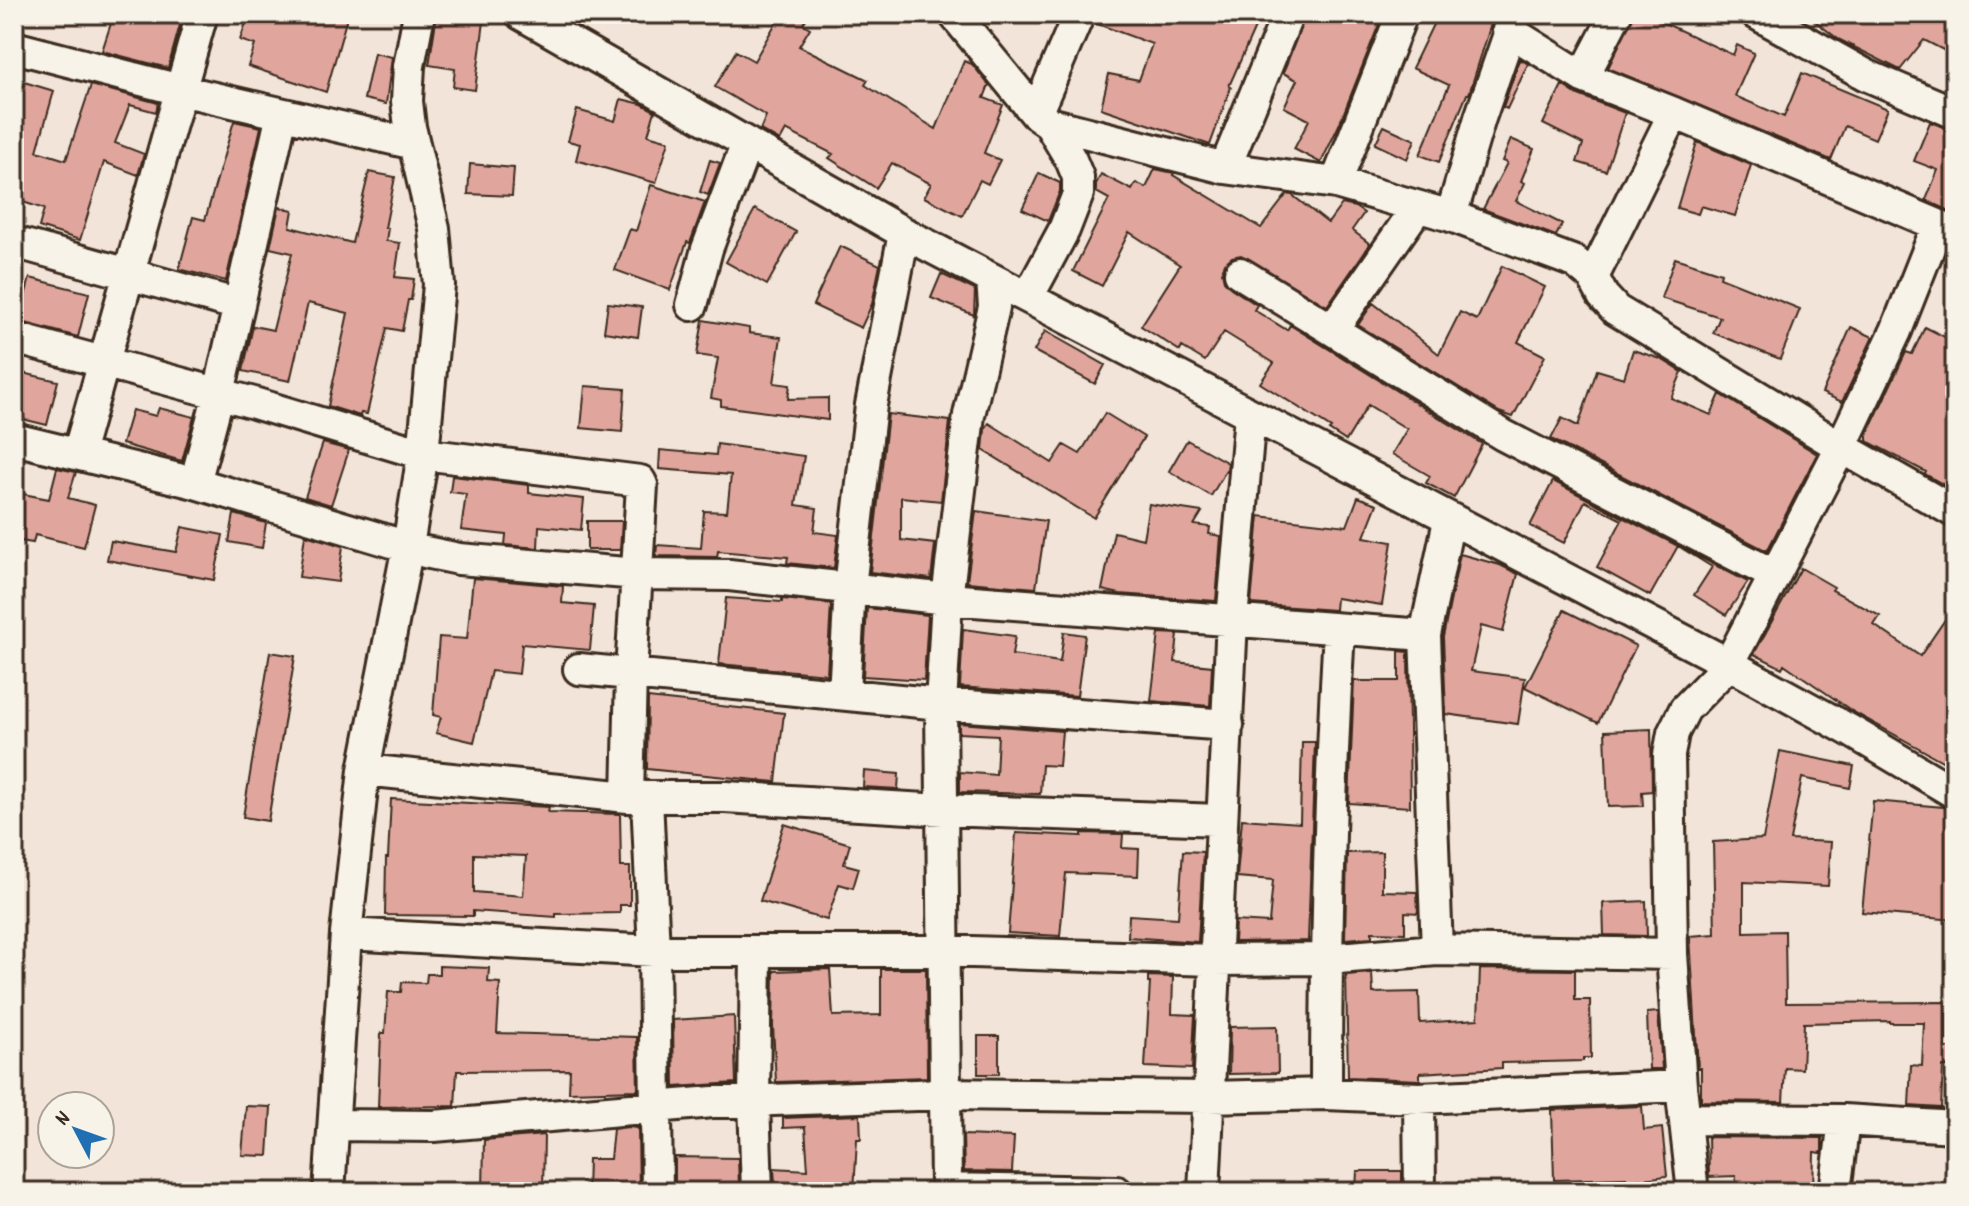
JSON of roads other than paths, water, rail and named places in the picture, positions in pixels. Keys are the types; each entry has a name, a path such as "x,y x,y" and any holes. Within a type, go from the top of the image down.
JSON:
{"street":[{"path":"78,454 202,14"},
{"path":"329,1192 346,934 364,770 423,454 439,285 432,218 407,101 409,66 419,14"},
{"path":"521,14 904,233 1729,664 1955,793"},
{"path":"954,14 1042,119 1078,177 1078,194 1064,230 1028,297"},
{"path":"1042,119 1079,14"},
{"path":"1225,168 1288,14"},
{"path":"1336,183 1402,14"},
{"path":"1583,77 1616,14"},
{"path":"1757,14 1866,75 1955,113"},
{"path":"1451,216 1512,22 1583,77 1946,225 1841,447 1729,664 1685,709 1673,733 1669,755 1672,954 1681,1086 1693,1192"},
{"path":"14,47 180,90 414,144"},
{"path":"1593,277 1674,113"},
{"path":"195,483 219,393 282,114"},
{"path":"1042,119 1225,168 1336,183 1451,216 1575,262 1593,277 1603,296 1616,310 1841,447 1955,512"},
{"path":"692,305 707,249 747,143"},
{"path":"1333,329 1417,208"},
{"path":"844,694 850,587 871,405 904,233"},
{"path":"14,242 239,305"},
{"path":"1240,273 1503,435 1774,575"},
{"path":"992,279 994,307 969,415 947,599 941,704 941,951 946,1190 1117,1192"},
{"path":"14,338 219,393 423,454 636,479 642,485 631,673 637,798 654,951 657,1192"},
{"path":"1204,1192 1220,820 1232,620 1250,415"},
{"path":"14,439 195,483 425,552 459,559 638,574 729,575 947,599 1425,635"},
{"path":"1437,950 1425,635 1449,520"},
{"path":"1326,1094 1330,787 1339,629"},
{"path":"579,669 941,704 1228,725"},
{"path":"364,770 637,798 725,797 943,810 1220,820"},
{"path":"346,934 654,951 941,951 1213,960 1326,959 1437,950 1672,954"},
{"path":"756,953 754,1100 757,1192"},
{"path":"335,1125 434,1126 754,1100 945,1094 1208,1097 1326,1094 1419,1098 1681,1086"},
{"path":"1419,1098 1420,1192"},
{"path":"1686,1119 1844,1120 1955,1127"},
{"path":"1835,1192 1844,1120"}]}
